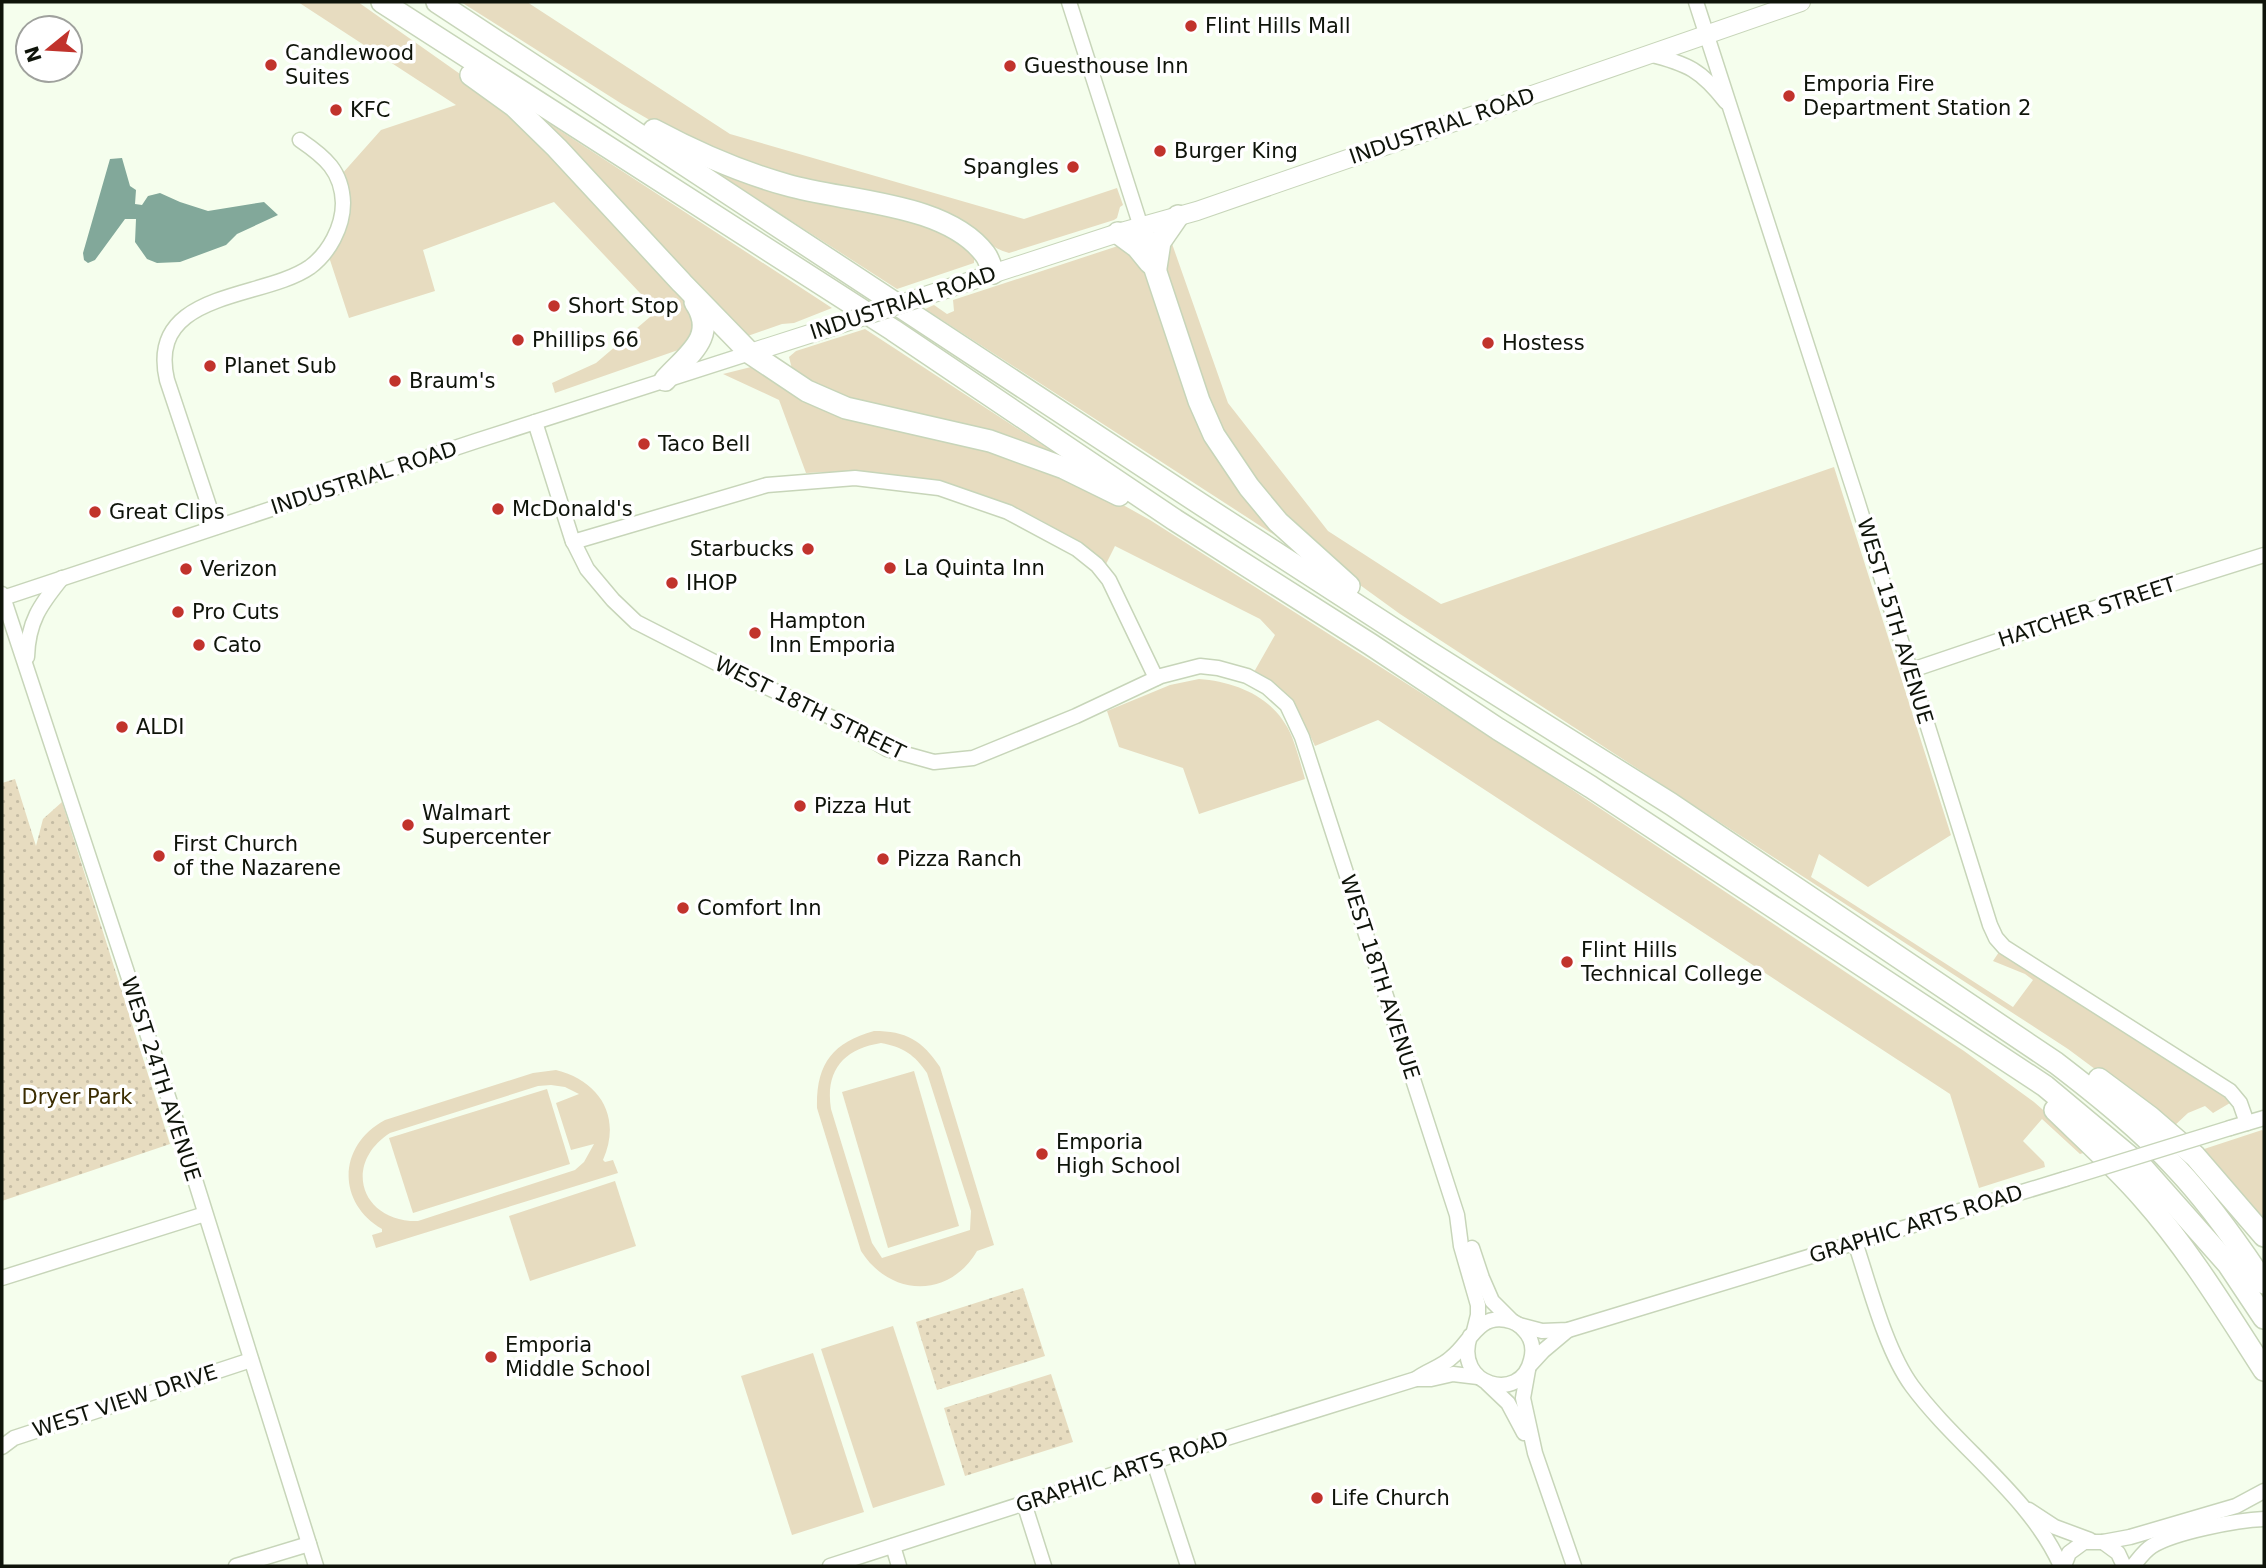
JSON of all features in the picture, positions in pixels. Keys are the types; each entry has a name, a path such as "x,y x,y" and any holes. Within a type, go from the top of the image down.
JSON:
{"highway":[{"path":"376,2 391,17 514,106 750,353 807,391 846,408 990,441 1064,468 1175,520"},
{"path":"382,2 893,330 1175,520 1591,787 2045,1086 2142,1167 2228,1264 2264,1318"},
{"path":"437,2 1202,505 1671,804 2056,1063 2104,1099 2191,1185 2237,1242 2264,1283"},
{"path":"590,102 623,114 690,149 743,172 790,186 918,213 974,241 987,256 993,273"},
{"path":"1155,270 1160,242 1178,216"},
{"path":"1141,227 1199,401 1214,435 1249,487 1298,542 1426,650"},
{"path":"1118,233 1137,247 1155,270"},
{"path":"664,380 702,339 705,324 700,309 682,283"},
{"path":"1968,1002 2066,1057 2150,1117 2195,1156 2264,1236"},
{"path":"1954,1027 2012,1078 2055,1110 2144,1198 2186,1252 2264,1370"}],"main road":[{"name":"INDUSTRIAL ROAD","path":"750,353 993,273 1178,216 1801,2"}],"street":[{"path":"1069,2 1141,227"},
{"name":"WEST 15TH AVENUE","path":"1696,2 1996,938 2004,947 2230,1091 2239,1103 2247,1123"},
{"path":"1649,54 1692,68 1706,79 1731,108"},
{"path":"216,527 167,380 163,355 174,330 187,314 308,268 322,257 338,229 343,211 343,192 338,176 323,155 300,140"},
{"name":"INDUSTRIAL ROAD","path":"2,596 750,353"},
{"name":"WEST 18TH STREET","path":"535,422 573,542 587,569 636,622 841,722 887,749 934,762 973,758 1076,716 1156,678 1200,666 1247,676 1267,687 1287,705 1299,732"},
{"path":"573,542 766,485 855,478 939,488 1008,512 1077,549 1097,565 1109,580 1156,678"},
{"name":"HATCHER STREET","path":"1909,671 2264,555"},
{"path":"26,665 27,638 34,618 43,601 62,578"},
{"name":"WEST 24TH AVENUE","path":"2,596 205,1214 316,1566"},
{"name":"WEST 18TH AVENUE","path":"1299,732 1459,1222 1492,1301 1516,1323"},
{"name":"GRAPHIC ARTS ROAD","path":"1516,1323 1542,1331 1568,1330 2264,1118"},
{"path":"2,1278 205,1214"},
{"name":"WEST 18TH AVENUE","path":"1459,1222 1461,1246 1478,1306 1472,1333"},
{"path":"1854,1242 1890,1344 1909,1382 1928,1407 2017,1501 2052,1546 2062,1566"},
{"path":"1535,1453 1508,1403 1471,1368 1467,1358 1467,1347 1472,1333 1492,1320 1503,1319 1516,1323 1527,1333 1532,1343 1533,1354 1523,1398 1535,1453 1574,1566"},
{"name":"GRAPHIC ARTS ROAD","path":"1529,1367 1568,1330"},
{"name":"GRAPHIC ARTS ROAD","path":"1416,1379 1427,1370 1454,1357 1472,1333"},
{"name":"WEST VIEW DRIVE","path":"2,1447 14,1438 251,1360"},
{"path":"1482,1380 1504,1385 1522,1377 1529,1367"},
{"name":"GRAPHIC ARTS ROAD","path":"830,1566 1416,1379 1453,1374 1482,1380"},
{"path":"1154,1462 1188,1566"},
{"path":"2062,1566 2073,1548 2097,1541 2130,1537 2236,1506 2264,1491"},
{"path":"2017,1501 2055,1527 2097,1541 2119,1553 2124,1566"},
{"path":"1024,1503 1044,1566"},
{"path":"2133,1566 2145,1551 2163,1540 2238,1520 2264,1518"},
{"path":"236,1566 309,1544"},
{"path":"893,1546 900,1566"}],"green space":[{"path":"298,2 358,2 487,93 553,152 692,309 697,331 681,349 555,393 552,383 596,363 657,311 554,202 423,250 435,291 349,318 329,257 341,175 381,130 456,105"},
{"path":"461,2 527,2 730,134 1024,219 1117,188 1123,205 1114,220 1009,253 992,245 967,225 768,171 667,130"},
{"path":"550,124 832,308 794,323 782,324 742,338 546,130"},
{"path":"700,162 935,224 974,253 974,263 897,289"},
{"path":"1170,238 1228,403 1328,531 1441,604 1834,467 1951,835 1868,887 1819,854 1811,877 2013,1007 2033,980 1993,961 1999,952 2226,1097 2230,1103 2213,1113 2205,1106 2188,1113 2173,1127 2068,1049 1400,614 1360,585 1313,546 1269,501 1212,415 1161,269"},
{"path":"1121,245 1147,274 1177,363 1279,532 1276,536 925,309 934,305 947,314 954,311 953,300"},
{"path":"865,329 1061,457 835,398 792,369 789,357 796,351"},
{"path":"755,366 995,448 1098,491 1150,520 1550,775 1964,1051 2034,1102 2090,1151 2080,1154 2042,1119 2023,1141 2044,1162 2045,1167 1979,1188 1950,1094 1378,720 1315,746 1290,704 1254,672 1275,635 1260,619 1115,546 1105,566 1073,540 1039,519 1003,502 965,489 887,474 806,473 779,400 723,374"},
{"path":"1199,679 1241,688 1266,702 1285,723 1305,779 1199,814 1183,768 1119,747 1107,711 1170,685"},
{"name":"Dryer Park","path":"15,779 36,846 43,819 62,802 170,1144 2,1201 2,783"},
{"path":"874,1031 904,1035 927,1050 940,1067 994,1245 977,1251 965,1267 951,1278 936,1284 903,1284 887,1277 873,1266 861,1251 817,1108 820,1079 829,1058 837,1049","holes":["881,1043 908,1053 927,1073 971,1211 970,1230 882,1258 872,1243 831,1109 830,1096 834,1073 847,1056 868,1046"]},
{"path":"556,1070 571,1075 595,1092 603,1103 610,1129 603,1160 613,1160 618,1173 376,1248 372,1235 382,1232 382,1229 367,1218 356,1204 350,1189 349,1174 351,1158 369,1131 385,1120 533,1073","holes":["538,1086 565,1087 579,1094 556,1103 571,1150 594,1144 584,1162 575,1170 418,1221 398,1219 371,1202 363,1175 366,1160 375,1146 390,1133"]},
{"path":"914,1071 959,1226 888,1248 842,1092"},
{"path":"547,1089 570,1164 413,1213 389,1138"},
{"path":"2262,1130 2264,1132 2264,1223 2198,1151"},
{"path":"615,1181 636,1246 530,1281 509,1216"},
{"path":"1023,1288 1045,1356 937,1390 916,1322"},
{"path":"893,1326 945,1485 873,1508 821,1349"},
{"path":"813,1353 864,1512 792,1535 741,1376"},
{"path":"1051,1374 1073,1442 965,1476 944,1408"}],"shaded area":[{"path":"122,158 130,186 136,190 135,204 142,205 148,196 160,193 208,211 264,202 278,215 237,234 226,245 180,262 157,263 147,259 135,242 136,219 125,219 95,260 88,263 84,260 83,253 110,159"}],"place":[{"name":"Flint Hills Mall","path":"1191,26"},
{"name":"Candlewood Suites","path":"271,65"},
{"name":"Guesthouse Inn","path":"1010,66"},
{"name":"Emporia Fire Department Station 2","path":"1789,96"},
{"name":"KFC","path":"336,110"},
{"name":"Burger King","path":"1160,151"},
{"name":"Spangles","path":"1073,167"},
{"name":"Short Stop","path":"554,306"},
{"name":"Phillips 66","path":"518,340"},
{"name":"Hostess","path":"1488,343"},
{"name":"Planet Sub","path":"210,366"},
{"name":"Braum's","path":"395,381"},
{"name":"Taco Bell","path":"644,444"},
{"name":"McDonald's","path":"498,509"},
{"name":"Great Clips","path":"95,512"},
{"name":"Starbucks","path":"808,549"},
{"name":"La Quinta Inn","path":"890,568"},
{"name":"Verizon","path":"186,569"},
{"name":"IHOP","path":"672,583"},
{"name":"Pro Cuts","path":"178,612"},
{"name":"Hampton Inn Emporia","path":"755,633"},
{"name":"Cato","path":"199,645"},
{"name":"ALDI","path":"122,727"},
{"name":"Pizza Hut","path":"800,806"},
{"name":"Walmart Supercenter","path":"408,825"},
{"name":"First Church of the Nazarene","path":"159,856"},
{"name":"Pizza Ranch","path":"883,859"},
{"name":"Comfort Inn","path":"683,908"},
{"name":"Flint Hills Technical College","path":"1567,962"},
{"name":"Emporia High School","path":"1042,1154"},
{"name":"Emporia Middle School","path":"491,1357"},
{"name":"Life Church","path":"1317,1498"}]}
